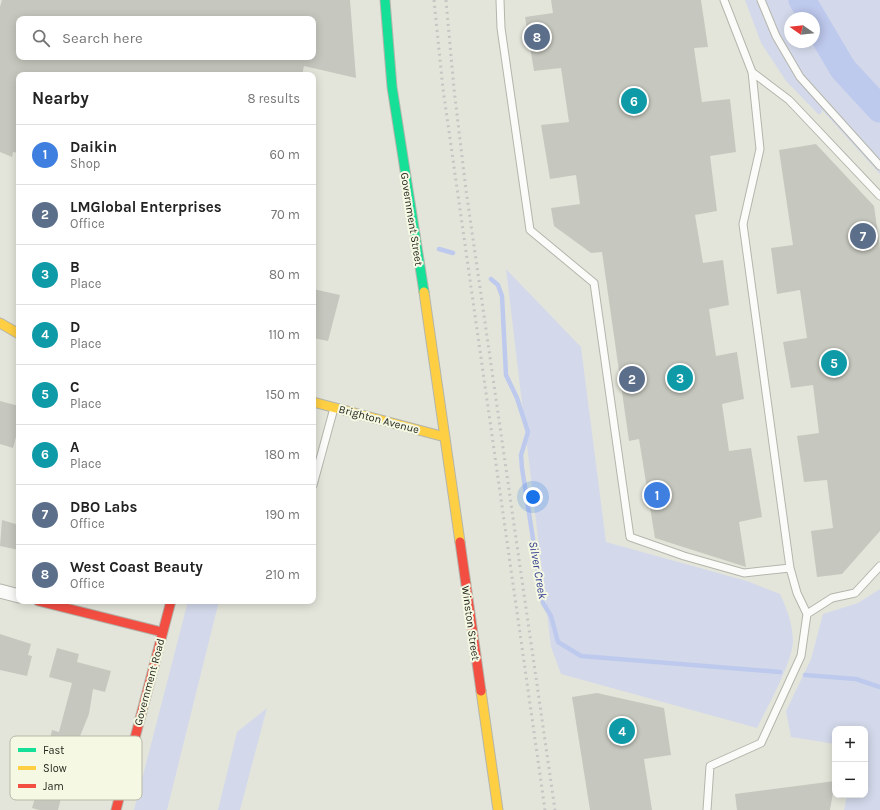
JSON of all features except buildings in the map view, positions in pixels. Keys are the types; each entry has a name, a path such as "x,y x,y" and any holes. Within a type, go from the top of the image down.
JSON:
{"street":[{"name":"Government Street","path":"385,0 392,87 444,437"},
{"path":"2,319 16,321"},
{"path":"2,319 16,331"},
{"name":"Brighton Avenue","path":"316,403 444,437"},
{"name":"Winston Street","path":"444,437 498,810"},
{"path":"0,591 16,595"},
{"path":"50,604 162,632"},
{"name":"Government Road","path":"135,736 170,604"},
{"name":"Government Road","path":"116,810 119,800"}],"lane":[{"path":"500,0 501,28 530,230 594,283 630,537 684,556 744,573 790,568"},
{"path":"707,810 710,766 761,743 801,656 807,614 797,593 790,568 743,224 760,149 752,72 724,0"},
{"path":"762,0 776,36 800,76 880,166"},
{"path":"752,72 789,100 880,196"},
{"path":"316,474 334,407"},
{"path":"807,614 832,598 855,593 880,566"}],"shaded area":[{"path":"745,0 880,0 880,174 822,110 821,114 818,114 786,81 761,43"},
{"path":"506,269 581,347 606,542 747,581 780,594 791,623 793,636 792,651 784,673 757,728 561,674 551,647"},
{"path":"880,589 880,810 844,810 846,798 868,798 868,726 832,726 832,744 791,737 786,711 811,659 823,614 858,603"},
{"path":"187,604 218,604 167,810 134,810 137,800 142,800 142,779"},
{"path":"267,708 240,810 218,810 237,732"}],"waterway":[{"path":"802,0 809,12"},
{"path":"820,30 843,69 880,109"},
{"name":"Silver Creek","path":"439,249 453,253"},
{"name":"Silver Creek","path":"491,279 498,285 502,296 506,375 517,398 528,432 521,455 522,468 543,603 551,616 558,642 581,656 780,672"},
{"name":"Silver Creek","path":"805,675 856,679 880,687"}],"railway":[{"path":"434,0 443,89 545,810"},
{"path":"446,0 454,89 466,190 555,810"}],"traffic: fast":[{"path":"385,0 392,87 424,292"}],"traffic: slow":[{"path":"424,292 460,542"},
{"path":"0,323 16,332"},
{"path":"316,403 445,437"},
{"path":"481,691 498,810"}],"traffic: jam":[{"path":"460,542 481,691"},
{"path":"50,604 162,632"},
{"path":"135,736 170,604"},
{"path":"116,810 119,800"}],"place":[{"name":"West Coast Beauty","path":"537,37"},
{"name":"A","path":"634,101"},
{"name":"DBO Labs","path":"863,236"},
{"name":"C","path":"834,363"},
{"name":"B","path":"680,378"},
{"name":"LMGlobal Enterprises","path":"632,379"},
{"name":"Daikin","path":"657,495"},
{"name":"D","path":"622,731"}]}
